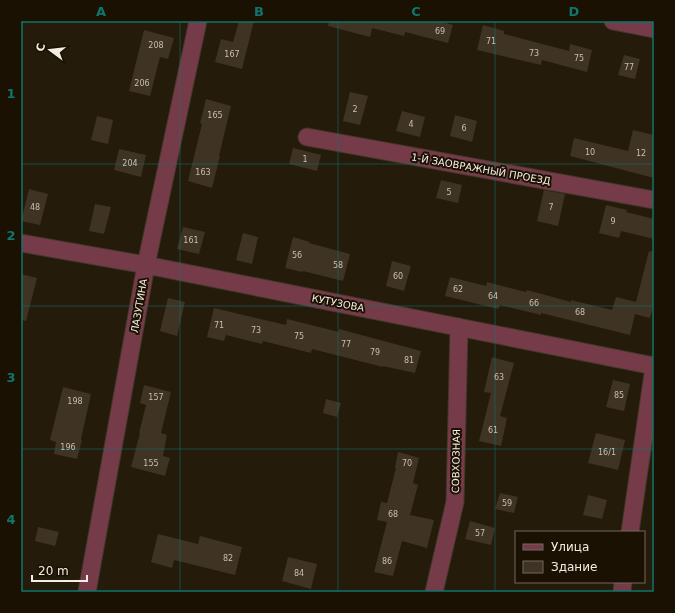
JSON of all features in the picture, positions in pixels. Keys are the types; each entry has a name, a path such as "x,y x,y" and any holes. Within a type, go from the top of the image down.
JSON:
{"street":[{"name":"ЛАЗУТИНА","path":"87,592 146,265 198,21"},
{"path":"613,21 654,29"},
{"name":"1-Й ЗАОВРАЖНЫЙ ПРОЕЗД","path":"307,137 654,200"},
{"name":"КУТУЗОВА","path":"21,243 146,265 654,367"},
{"name":"СОВХОЗНАЯ","path":"434,592 455,502 459,327"},
{"path":"630,531 654,367"}],"building":[{"path":"239,21 254,21 242,69 215,62 221,39 233,42"},
{"path":"329,21 439,21 453,25 448,43 405,32 404,36 372,28 370,37 328,26"},
{"path":"483,25 504,31 504,34 569,51 570,44 592,50 587,72 542,60 541,65 477,50"},
{"path":"144,30 174,38 168,59 160,57 150,96 129,91"},
{"path":"624,55 640,59 635,79 618,75"},
{"path":"350,92 368,96 360,125 343,121"},
{"path":"206,99 231,106 212,188 188,181 202,124 200,123"},
{"path":"402,111 425,117 420,137 396,131"},
{"path":"455,115 477,121 472,142 450,136"},
{"path":"97,116 113,120 108,144 91,140"},
{"path":"633,130 654,135 654,178 570,156 574,138 628,151"},
{"path":"293,148 321,155 317,171 289,164"},
{"path":"119,149 146,155 141,177 114,170"},
{"path":"441,180 462,185 458,203 436,198"},
{"path":"29,189 48,194 40,225 21,221"},
{"path":"544,190 565,194 558,226 537,221"},
{"path":"95,204 111,207 104,234 89,231"},
{"path":"606,205 654,219 654,239 621,231 619,238 599,233"},
{"path":"183,227 205,232 199,254 177,249"},
{"path":"243,233 258,237 252,264 236,260"},
{"path":"293,237 350,254 343,281 285,268"},
{"path":"649,251 654,252 654,303 650,318 635,314 630,335 541,313 541,315 500,305 498,309 445,296 450,277 486,286 487,282 526,292 527,290 571,302 571,300 612,310 616,297 636,302"},
{"path":"392,261 411,266 404,291 386,286"},
{"path":"21,274 37,278 26,321 21,320"},
{"path":"168,298 185,302 177,336 160,331"},
{"path":"214,308 286,325 287,319 339,332 339,329 421,351 415,373 383,367 312,349 311,353 263,341 262,344 226,335 224,341 207,337"},
{"path":"492,357 514,363 500,416 507,418 501,446 479,441 491,393 484,392"},
{"path":"613,380 630,384 624,411 606,407"},
{"path":"144,385 171,392 161,433 167,435 163,456 170,458 165,476 131,467 146,405 140,403"},
{"path":"63,387 91,394 77,459 54,454 56,442 50,440"},
{"path":"326,399 341,403 337,417 323,413"},
{"path":"596,433 625,440 618,470 588,463"},
{"path":"398,452 419,458 413,483 418,485 410,515 434,520 427,548 402,541 393,576 374,572 387,522 377,520 381,502 387,503 396,468"},
{"path":"500,493 518,497 514,513 495,509"},
{"path":"588,495 607,500 602,519 583,515"},
{"path":"470,521 495,528 491,545 465,539"},
{"path":"38,527 59,532 55,546 35,541"},
{"path":"158,534 198,544 200,536 242,547 235,575 174,560 172,568 151,562"},
{"path":"288,557 317,564 311,589 282,581"}]}
